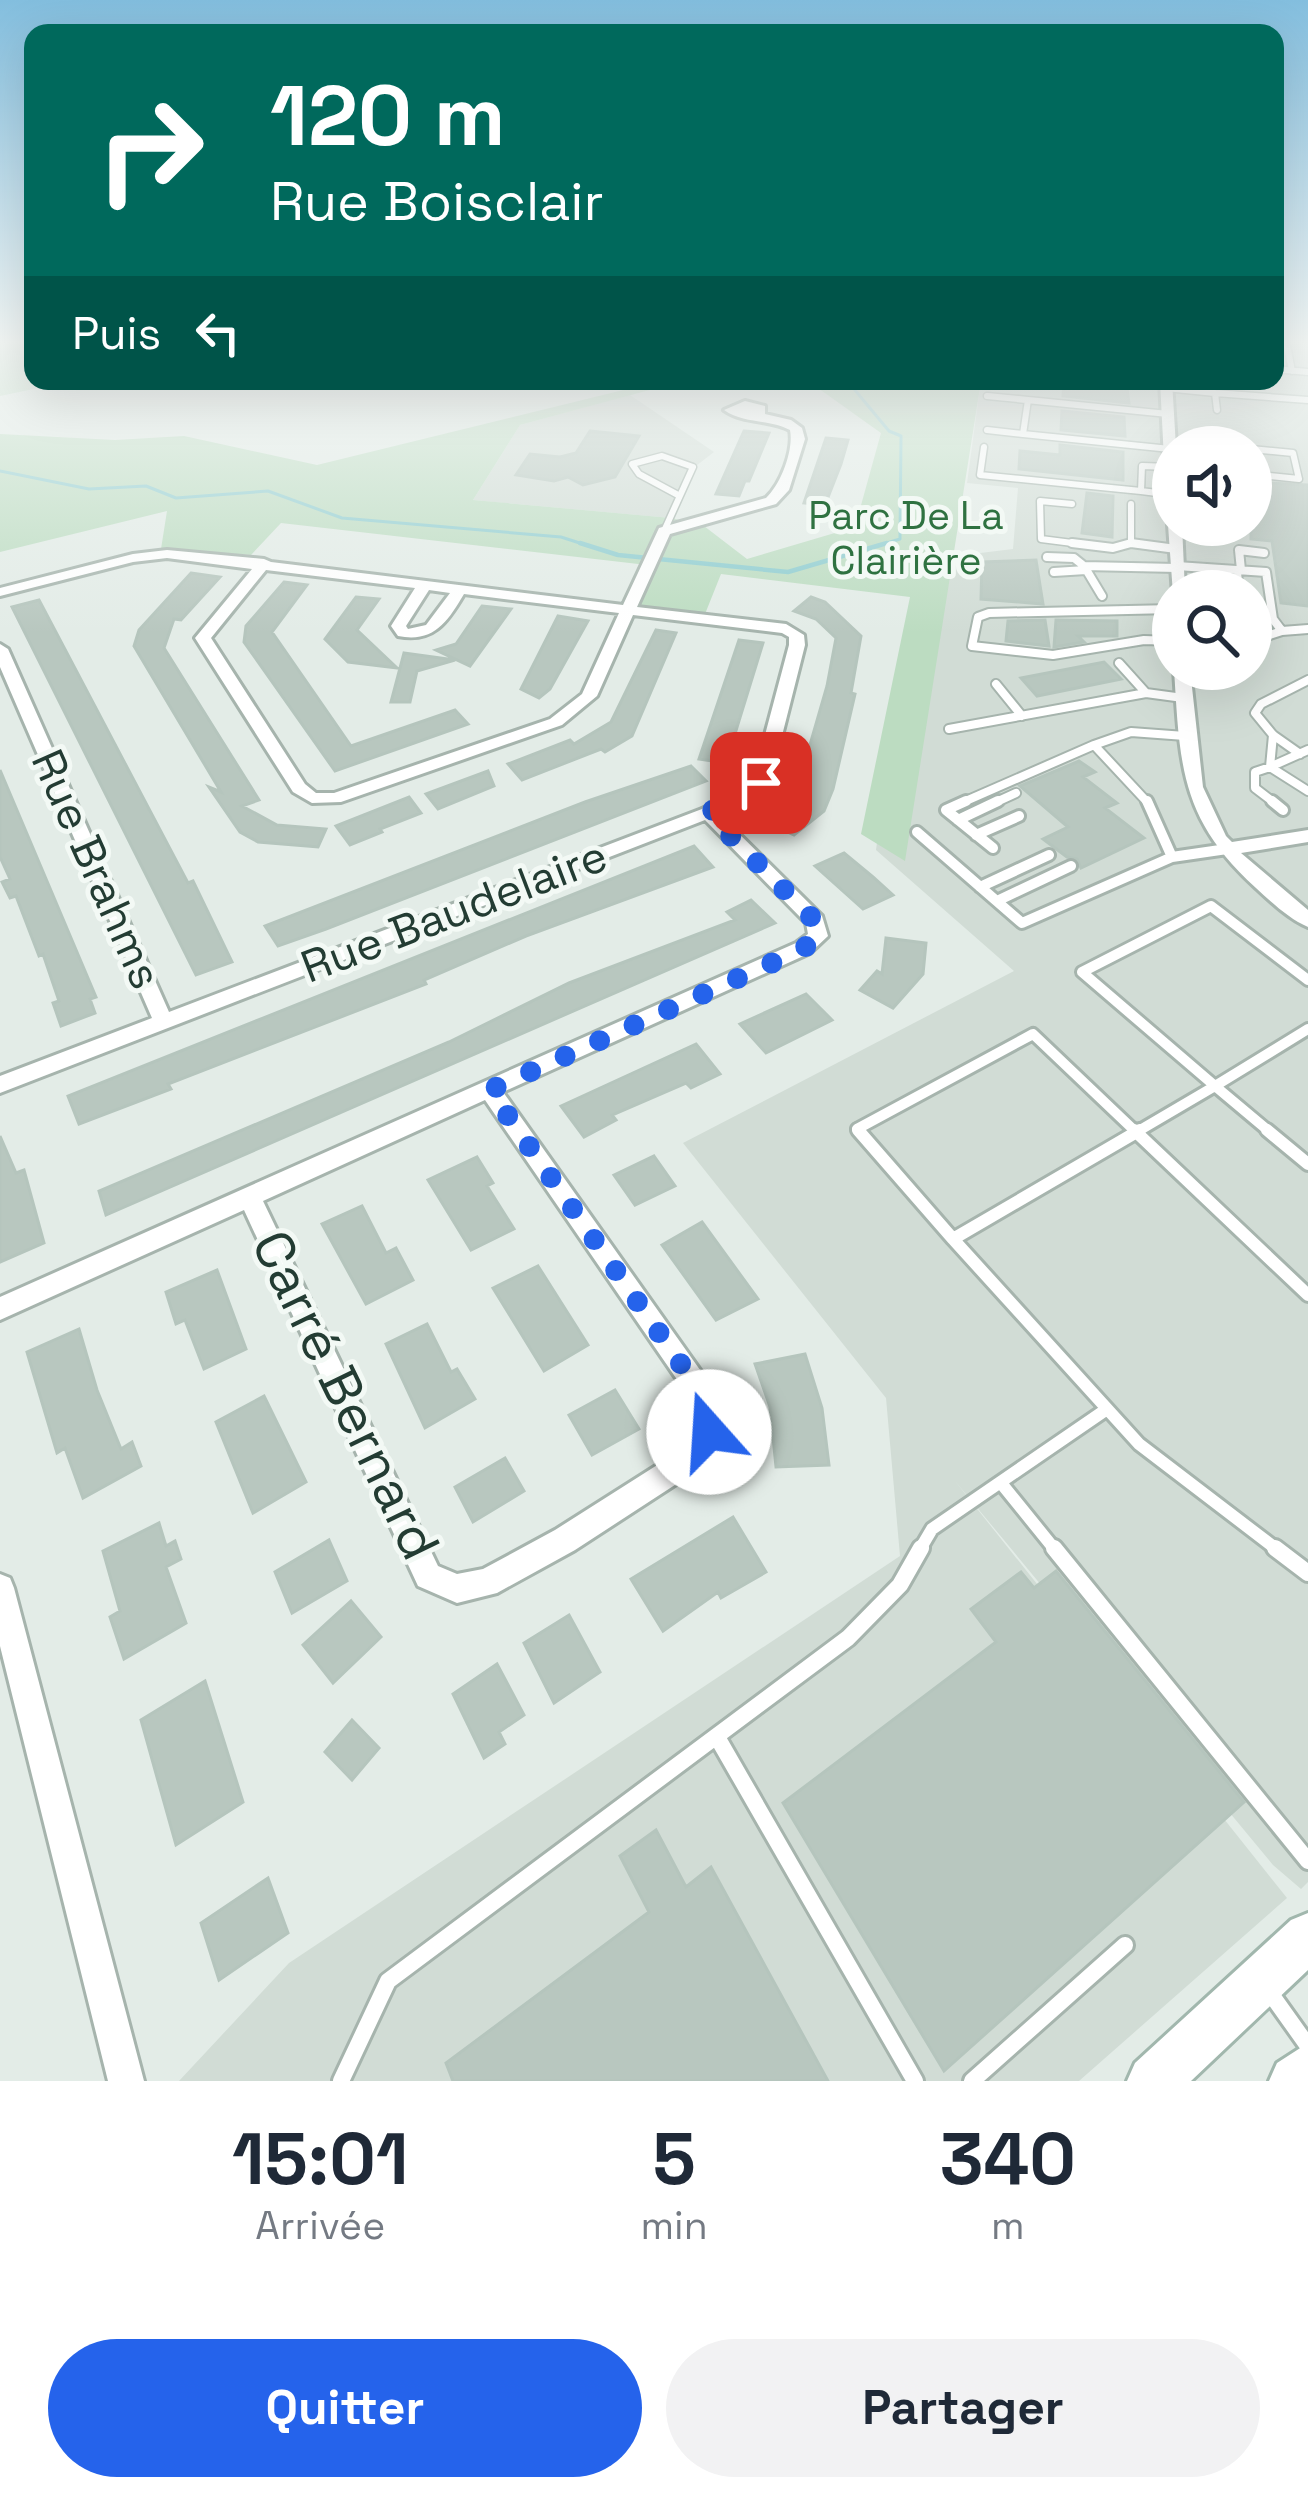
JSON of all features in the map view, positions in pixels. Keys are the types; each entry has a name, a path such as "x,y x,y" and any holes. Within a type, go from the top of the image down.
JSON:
{"street":[{"path":"264,563 203,638 299,788 312,798 335,798 556,722 589,696 664,532 771,501 782,490 799,438"},
{"path":"1176,548 1177,570"},
{"path":"0,592 150,556 264,563 628,609"},
{"path":"426,583 398,626 403,633 414,636 433,630 461,587"},
{"name":"Rue Baudelaire","path":"0,1084 708,813 761,783 796,635 786,629 628,609"},
{"name":"Rue Brahms","path":"0,649 164,1023"},
{"path":"1183,690 1196,803 1226,849 1308,920"},
{"path":"0,1309 803,949 818,936 815,921 708,813"},
{"path":"1226,849 1308,836"},
{"name":"Carré Bernard","path":"249,1197 428,1576 457,1589 488,1582 565,1540 694,1457 709,1432 701,1393 490,1090"},
{"path":"0,1588 125,2081"},
{"path":"1153,2081 1308,1937"},
{"path":"1295,2081 1308,2069"}],"lane":[{"path":"1063,438 1152,447"},
{"path":"984,447 980,475 1152,493"},
{"path":"1272,451 1294,453 1299,479 1272,476"},
{"path":"664,532 693,467 681,459 656,456 632,464 639,474 678,495"},
{"path":"1141,491 1142,466 1152,469"},
{"path":"1072,505 1040,501 1041,539 1113,548 1131,543 1176,548"},
{"path":"1131,504 1131,543"},
{"path":"1239,570 1239,550 1264,553"},
{"path":"1102,596 1085,568 1080,559 1050,564 1085,568 1224,570"},
{"path":"1152,609 989,613 978,617 972,646 1053,655 1152,640"},
{"path":"1272,612 1282,632"},
{"path":"1272,635 1308,629"},
{"path":"1119,663 1146,693"},
{"path":"1304,752 1273,734 1257,719 1257,708 1308,680"},
{"path":"996,684 1022,716"},
{"path":"950,729 1146,693 1184,698"},
{"path":"993,848 946,810 1131,732 1186,736"},
{"path":"1270,767 1273,734"},
{"path":"1094,745 1118,763 1135,793 1154,812 1162,846 1172,857"},
{"path":"1283,810 1255,788 1256,772 1304,752"},
{"path":"1270,767 1308,791"},
{"path":"958,820 1016,793"},
{"path":"976,835 1019,816"},
{"path":"917,832 1022,923 1172,857 1226,849"},
{"path":"980,886 1048,855"},
{"path":"997,901 1071,866"},
{"path":"1308,980 1211,906 1082,972 1308,1164"},
{"path":"953,1239 1308,1029"},
{"path":"1308,1295 1033,1034 857,1129 1139,1444 1308,1573"},
{"path":"341,2081 388,1981 848,1638 900,1585 932,1529 1107,1408"},
{"path":"1001,1483 1308,1861"},
{"path":"717,1737 915,2081"},
{"path":"972,2081 1125,1946"},
{"path":"1261,1981 1308,2046"}],"shaded area":[{"path":"512,438 694,438 714,452 692,469 670,518 473,500"},
{"path":"973,438 1152,438 1152,546 1272,546 1272,438 1308,438 1308,1882 1301,1889 1273,1865 955,1481 1287,1898 1079,2081 179,2081 289,1963 900,1556 886,1398 683,1143 1014,971 876,850 911,597 972,554 1013,549 1018,488 967,483"}],"green space":[{"name":"Parc De La Clairière","path":"0,438 194,438 317,465 427,438 512,438 473,500 671,518 704,526 747,559 855,527 880,438 972,438 905,861 861,834 910,597 721,574 703,619 629,609 647,565 281,523 251,555 161,549 167,511 0,552"}],"building":[{"path":"585,438 638,438 615,477 583,485 568,477 554,481 516,475 530,454 560,457 576,453"},
{"path":"741,438 767,438 739,496 716,494"},
{"path":"826,438 848,440 825,505 804,503"},
{"path":"1060,445 1123,452 1123,480 1019,469 1020,451 1060,455"},
{"path":"1272,483 1308,485 1308,606 1281,603 1272,541"},
{"path":"1087,493 1113,496 1112,537 1082,533"},
{"path":"1036,560 1043,604 981,599 982,562"},
{"path":"191,573 220,577 181,620 174,619 164,648 259,800 242,806 277,825 326,829 318,847 258,842 240,832 209,787 221,792 134,646 139,630"},
{"path":"284,582 307,585 272,632 351,746 455,710 468,724 335,771 244,642 246,626"},
{"path":"356,597 379,599 357,630 397,668 348,662 325,639"},
{"path":"811,597 825,602 861,636 851,693 855,694 833,789 824,811 794,835 767,822 782,808 790,812 809,770 803,769 836,638 816,619 794,611"},
{"path":"39,600 188,883 193,881 232,962 196,975 12,607"},
{"path":"482,606 511,609 470,666 436,650 456,644"},
{"path":"558,616 588,621 550,689 539,698 521,689"},
{"path":"1045,620 1049,646 1006,641 1008,621"},
{"path":"1056,620 1117,621 1117,636 1078,636 1084,642 1054,647"},
{"path":"656,630 676,633 632,736 605,752 601,749 522,780 508,764 570,740 574,744 611,722"},
{"path":"739,640 763,643 726,763 699,759"},
{"path":"404,653 455,660 417,671 410,702 391,702"},
{"path":"1104,662 1121,679 1037,696 1021,678"},
{"path":"1079,761 1095,772 1083,777 1117,803 1105,808 1144,838 1081,868 1077,859 1043,839 1068,827 1020,786"},
{"path":"691,766 706,781 326,929 278,946 265,926 585,802"},
{"path":"0,770 96,997 90,999 95,1013 61,1026 53,1003 59,1001 43,954 39,956 16,896 10,898 2,882 10,879 0,857"},
{"path":"488,771 494,786 438,809 426,794"},
{"path":"409,797 421,813 350,845 336,826"},
{"path":"694,846 713,867 526,936 424,980 426,984 168,1084 171,1089 79,1124 68,1096"},
{"path":"844,853 893,895 863,909 815,866"},
{"path":"751,900 775,923 106,1215 99,1191 449,1042 569,983 735,920 727,912"},
{"path":"886,938 926,943 923,974 893,1008 860,990 877,971 882,974"},
{"path":"806,994 832,1020 766,1053 740,1024"},
{"path":"696,1044 720,1074 691,1088 686,1083 612,1115 616,1120 584,1137 561,1106"},
{"path":"0,1136 16,1173 24,1170 44,1243 0,1262"},
{"path":"654,1156 675,1186 635,1205 614,1175"},
{"path":"477,1157 493,1183 487,1186 514,1229 471,1250 428,1180"},
{"path":"362,1206 386,1253 396,1248 413,1280 366,1304 322,1224"},
{"path":"702,1222 758,1299 716,1320 662,1245"},
{"path":"538,1266 588,1345 544,1371 493,1288"},
{"path":"217,1270 246,1349 204,1369 185,1320 176,1324 166,1292"},
{"path":"427,1324 451,1372 457,1369 475,1399 425,1428 386,1344"},
{"path":"79,1329 121,1449 132,1442 141,1466 83,1498 65,1448 57,1453 27,1352"},
{"path":"805,1354 822,1408 829,1465 776,1467 770,1407 755,1364"},
{"path":"615,1390 639,1429 592,1455 569,1415"},
{"path":"264,1396 306,1482 253,1513 216,1422"},
{"path":"505,1458 524,1491 473,1522 455,1487"},
{"path":"733,1517 766,1572 721,1598 718,1592 663,1631 631,1579"},
{"path":"159,1523 166,1546 175,1541 181,1559 166,1567 186,1623 124,1659 110,1617 120,1611 103,1551"},
{"path":"329,1540 347,1581 292,1613 275,1572"},
{"path":"1056,1571 1244,1802 944,2071 783,1803 996,1642 971,1609 1021,1572 1034,1588"},
{"path":"351,1601 381,1637 333,1683 303,1645"},
{"path":"569,1615 600,1672 554,1703 524,1643"},
{"path":"497,1664 524,1715 499,1732 505,1744 484,1758 453,1694"},
{"path":"205,1681 243,1802 176,1845 141,1720"},
{"path":"352,1720 379,1748 352,1780 325,1752"},
{"path":"656,1830 686,1887 711,1867 828,2081 453,2081 446,2063 649,1912 620,1856"},
{"path":"268,1878 288,1933 219,1980 201,1923"}],"waterway":[{"path":"883,544 900,539 901,438"},
{"path":"0,471 89,489 146,486 176,498 268,491 342,518 561,537 589,546"},
{"path":"580,543 618,555 788,572 883,544"},
{"path":"877,546 883,544"}],"route":[{"path":"709,1432 701,1393 490,1090 803,949 818,936 815,921 708,813 761,783"}]}
